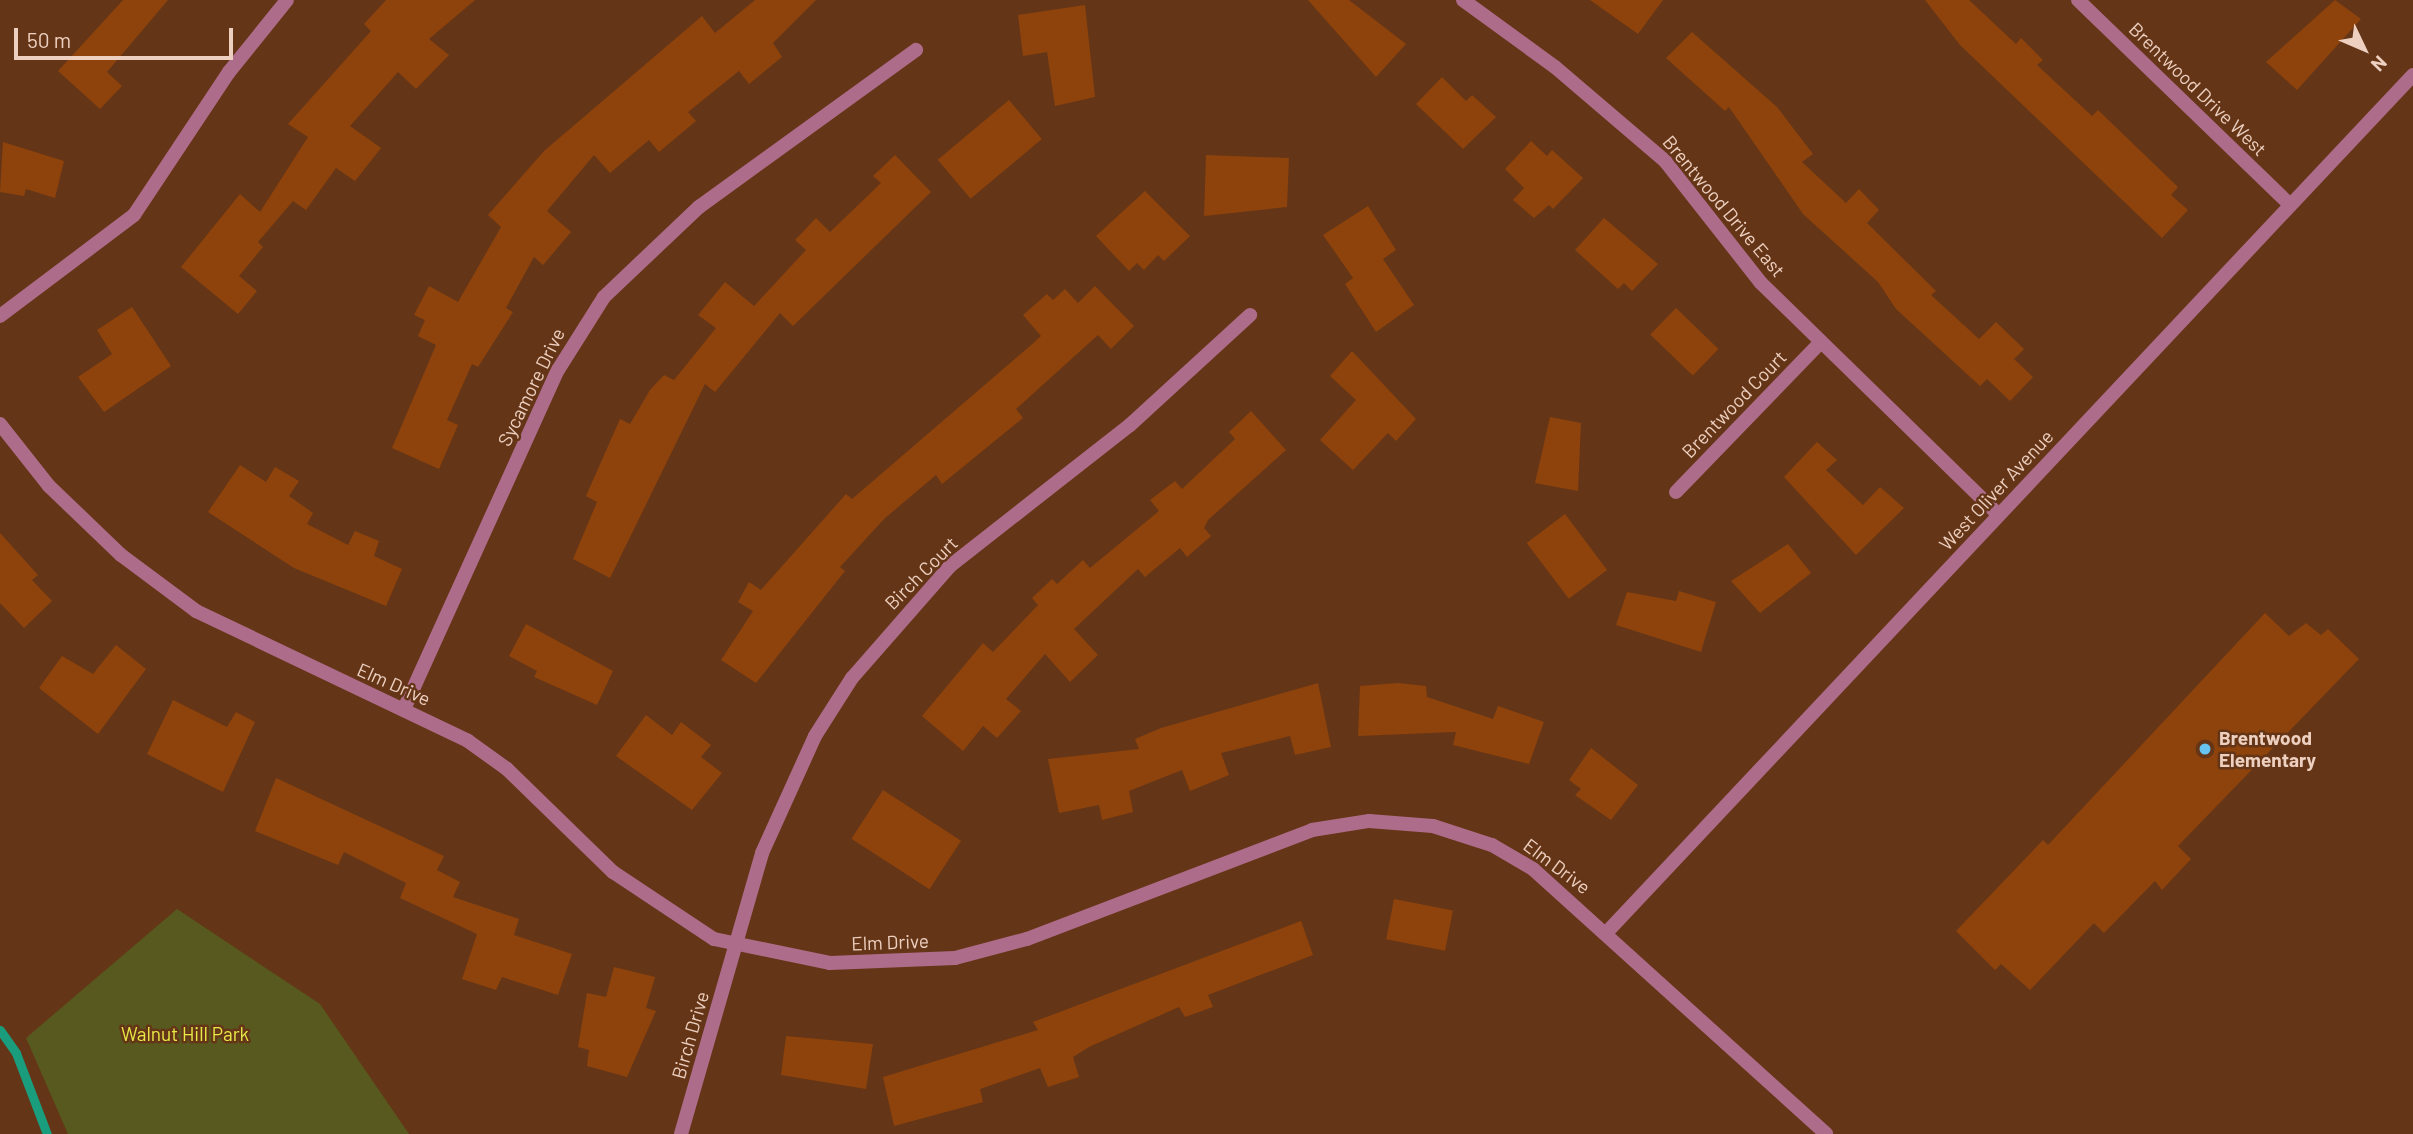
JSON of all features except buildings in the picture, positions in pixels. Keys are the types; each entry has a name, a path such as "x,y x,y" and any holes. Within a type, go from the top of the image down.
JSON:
{"street":[{"path":"0,316 134,215 229,72 287,0"},
{"name":"Brentwood Drive East","path":"1463,0 1555,66 1665,161 1725,241 1820,343 1999,515"},
{"name":"Brentwood Drive West","path":"2078,0 2290,205"},
{"name":"Sycamore Drive","path":"404,709 558,370 604,297 699,207 916,50"},
{"name":"West Oliver Avenue","path":"1608,931 2413,75"},
{"name":"Birch Court","path":"736,946 784,799 815,736 890,631 950,566 1130,425 1250,315"},
{"name":"Brentwood Court","path":"1676,492 1820,343"},
{"name":"Elm Drive","path":"0,424 49,486 121,555 197,611 404,709 507,769 603,863 683,924 736,946 830,963 955,958 1027,939 1312,830 1369,821 1433,826 1492,845 1533,869 1608,931 1826,1134"},
{"name":"Birch Drive","path":"681,1134 736,946"}],"green space":[{"name":"Walnut Hill Park","path":"177,909 320,1004 409,1134 68,1134 26,1038"}],"waterway":[{"path":"0,1030 16,1053 47,1134"}],"place":[{"name":"Brentwood Elementary","path":"2205,749"}]}
